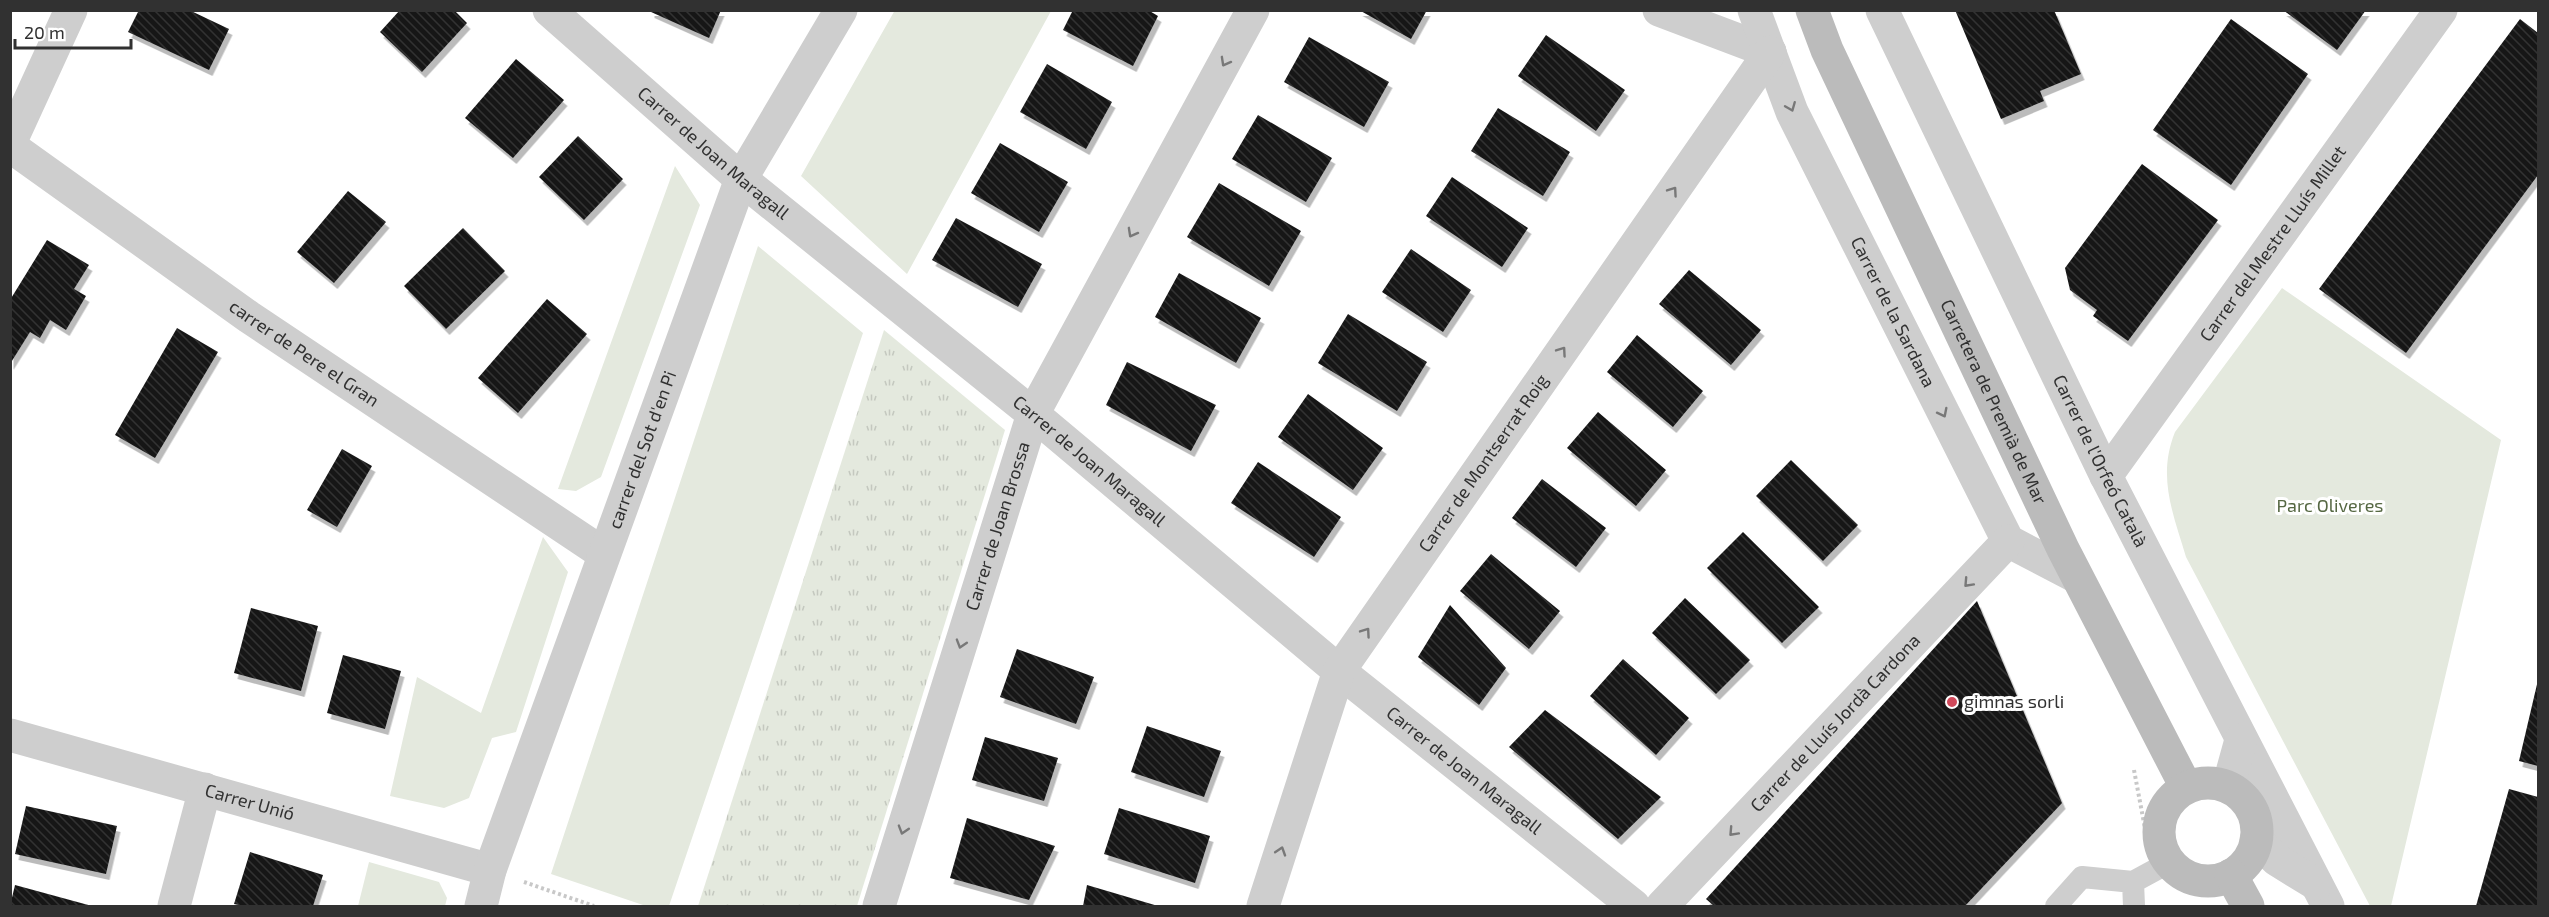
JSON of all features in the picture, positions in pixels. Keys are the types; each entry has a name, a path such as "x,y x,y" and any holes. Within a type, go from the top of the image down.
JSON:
{"street":[{"path":"10,144 71,10"},
{"name":"Carrer de Joan Maragall","path":"549,10 741,179 1033,414 1339,671 1634,906"},
{"name":"carrer del Sot d'en Pi","path":"481,906 490,870 741,179 841,10"},
{"name":"Carrer de Joan Brossa","path":"879,906 1033,414 1253,10"},
{"path":"1659,10 1770,52"},
{"name":"Carrer de la Sardana","path":"1754,10 1792,112 2008,541"},
{"name":"Carretera de Premià de Mar","path":"1812,10 1827,50 2077,577 2186,787"},
{"name":"Carrer de l'Orfeó Català","path":"1882,10 2106,476 2322,895"},
{"name":"Carrer del Mestre Lluís Millet","path":"2106,476 2441,10"},
{"name":"Carrer de Montserrat Roig","path":"1263,906 1339,671 1770,52"},
{"name":"carrer de Pere el Gran","path":"10,144 249,316 604,554"},
{"path":"2008,541 2077,577"},
{"name":"Carrer de Lluís Jordà Cardona","path":"1662,906 2008,541"},
{"name":"Carrer Unió","path":"10,735 490,870"},
{"path":"2228,787 2241,740"},
{"path":"2207,782 2228,787 2246,799 2256,819 2256,840 2248,860 2231,875 2206,881 2161,867 2164,855 2158,829 2166,804 2186,787 2207,782"},
{"path":"174,906 205,789"},
{"path":"2256,840 2277,860 2322,895"},
{"path":"2231,875 2248,906"}],"lane":[{"path":"2056,906 2082,877 2133,882 2161,867"},
{"path":"2133,882 2134,906"}],"path":[{"path":"2133,767 2161,867"},
{"path":"490,870 594,906"}],"green space":[{"path":"895,10 1051,11 907,274 801,176"},
{"path":"675,166 700,205 601,477 576,491 558,489"},
{"path":"758,246 863,333 669,906 646,906 551,874"},
{"name":"Parc Oliveres","path":"2282,288 2501,440 2391,906 2370,906 2186,557 2169,495 2167,464 2175,432"},
{"path":"884,330 1005,430 857,906 698,906"},
{"path":"543,537 568,572 516,732 492,738 469,798 444,808 390,796 417,677 481,713"},
{"path":"369,862 439,882 447,898 445,906 358,906"}],"building":[{"path":"139,10 189,10 229,29 209,70 128,32"},
{"path":"400,10 454,10 467,23 422,72 380,32"},
{"path":"651,10 721,10 709,38 651,12"},
{"path":"1073,10 1148,10 1158,16 1133,66 1063,30"},
{"path":"1359,10 1427,10 1411,39"},
{"path":"1955,10 2054,10 2081,74 2040,91 2044,101 2001,119"},
{"path":"2283,10 2366,10 2337,50"},
{"path":"2231,19 2308,74 2231,185 2153,130"},
{"path":"2520,19 2538,33 2538,175 2406,353 2319,289"},
{"path":"1546,35 1625,90 1596,131 1518,76"},
{"path":"1309,37 1389,82 1364,127 1284,82"},
{"path":"516,59 564,100 513,158 465,118"},
{"path":"1047,64 1112,102 1086,149 1020,112"},
{"path":"1498,108 1570,152 1543,196 1471,151"},
{"path":"1258,115 1332,158 1306,202 1232,159"},
{"path":"578,136 623,179 584,220 539,177"},
{"path":"1000,143 1068,182 1039,232 971,193"},
{"path":"2142,164 2218,220 2128,341 2093,316 2097,310 2070,290 2065,268"},
{"path":"1452,177 1528,228 1502,267 1426,216"},
{"path":"1219,183 1301,231 1269,286 1187,237"},
{"path":"348,191 386,222 334,283 297,252"},
{"path":"956,218 1042,264 1018,307 932,260"},
{"path":"463,228 505,271 446,329 404,286"},
{"path":"47,240 89,265 74,289 86,296 66,330 50,320 40,338 30,332 10,364 10,300"},
{"path":"1411,249 1471,290 1443,332 1382,292"},
{"path":"1689,270 1761,330 1731,365 1659,304"},
{"path":"1179,273 1261,318 1236,363 1155,317"},
{"path":"547,299 587,334 518,413 478,378"},
{"path":"1348,314 1427,362 1397,411 1318,363"},
{"path":"177,328 218,352 155,458 115,435"},
{"path":"1637,335 1703,391 1673,427 1607,372"},
{"path":"1127,362 1216,405 1191,451 1106,405"},
{"path":"1308,394 1383,448 1353,490 1278,437"},
{"path":"1598,412 1666,470 1636,506 1567,448"},
{"path":"342,449 372,466 337,527 307,510"},
{"path":"1791,460 1858,525 1823,561 1756,496"},
{"path":"1258,462 1341,517 1314,557 1231,503"},
{"path":"1542,479 1606,528 1576,567 1512,518"},
{"path":"1743,532 1819,607 1782,643 1707,568"},
{"path":"1491,554 1560,611 1529,649 1460,591"},
{"path":"1685,598 1750,660 1716,694 1652,633"},
{"name":"gimnas sorli","path":"1977,601 2062,803 1965,906 1714,906 1706,899"},
{"path":"1450,605 1506,668 1479,705 1418,657"},
{"path":"251,608 318,626 301,691 234,673"},
{"path":"1017,649 1094,677 1076,724 1000,697"},
{"path":"343,655 401,671 385,729 327,713"},
{"path":"1623,659 1689,718 1656,755 1590,696"},
{"path":"2538,680 2538,766 2519,761"},
{"path":"1545,710 1661,797 1618,839 1509,747"},
{"path":"1147,726 1221,751 1204,797 1131,772"},
{"path":"985,737 1058,758 1044,801 972,780"},
{"path":"2509,789 2538,797 2538,906 2476,906"},
{"path":"26,806 117,826 106,874 15,854"},
{"path":"1119,808 1210,836 1195,883 1104,854"},
{"path":"967,818 1055,846 1029,900 950,878"},
{"path":"250,852 323,875 313,906 234,904"},
{"path":"15,885 92,906 10,906"},
{"path":"1087,885 1158,906 1083,906"}],"place":[{"name":"gimnas sorli","path":"1952,702"}]}
